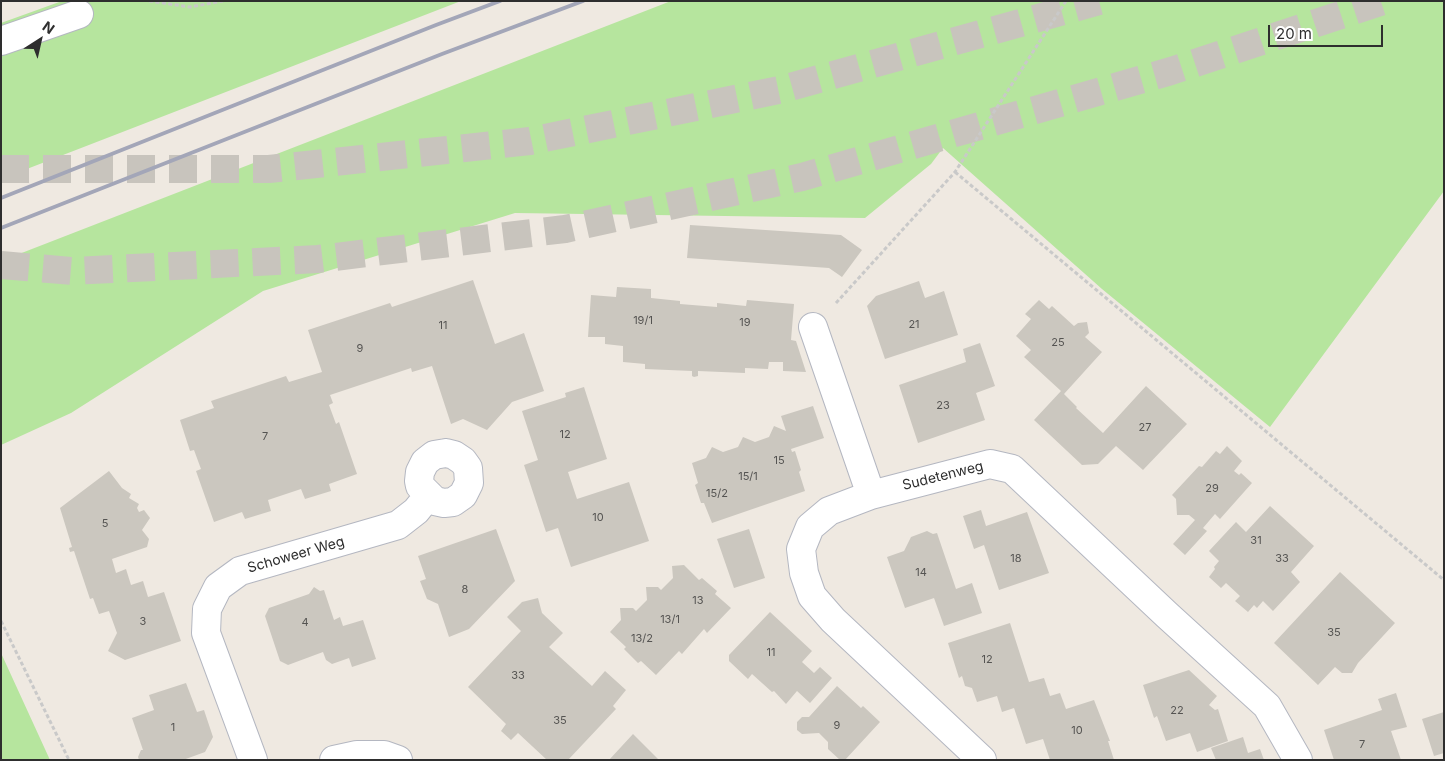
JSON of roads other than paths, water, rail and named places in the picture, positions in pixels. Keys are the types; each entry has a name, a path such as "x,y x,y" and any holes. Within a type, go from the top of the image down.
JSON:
{"street":[{"path":"1,41 79,14"},
{"path":"813,327 871,495"},
{"name":"Sudetenweg","path":"982,760 833,620 812,596 804,573 801,549 810,527 829,511 871,495 990,464 1012,469 1266,706 1298,760"},
{"name":"Schoweer Weg","path":"253,760 206,633 207,610 218,587 240,571 398,525 416,511 429,496"},
{"path":"334,760 357,755 384,755 398,760"}],"tunnel":[{"path":"1,169 269,169 530,141 779,90 1099,1"},
{"path":"1,265 72,271 318,259 565,229 802,177 1171,71 1383,1"}],"railway":[{"path":"1,198 500,1"},
{"path":"1,228 442,54 583,1"}]}
